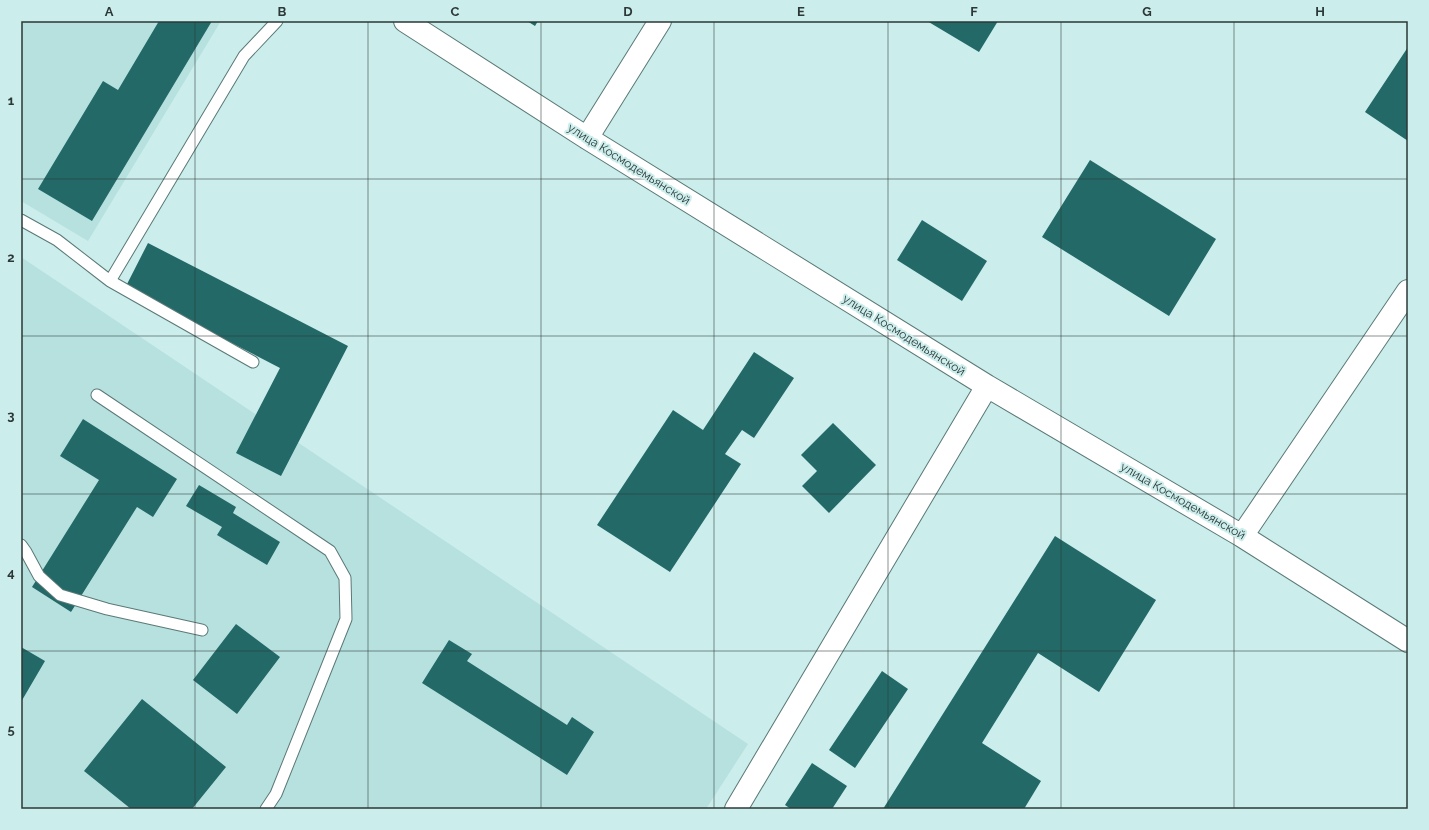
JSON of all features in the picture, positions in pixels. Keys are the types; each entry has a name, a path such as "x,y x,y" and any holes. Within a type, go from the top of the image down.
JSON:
{"street":[{"name":"улица Космодемьянской","path":"405,21 587,138 987,386 1242,536 1408,641"},
{"path":"587,138 660,21"},
{"path":"1242,536 1408,291"},
{"path":"736,809 987,386"}],"lane":[{"path":"110,281 244,56 277,21"},
{"path":"21,220 56,240 110,281 253,362"},
{"path":"97,395 330,552 345,578 346,619 276,794 266,809"},
{"path":"21,545 39,576 60,595 107,609 202,630"}],"shaded area":[{"path":"21,21 221,21 88,241 21,201"},
{"path":"21,257 748,744 706,809 21,809"}],"building":[{"path":"159,21 212,21 92,221 38,189 103,81 118,90"},
{"path":"527,21 538,21 535,26"},
{"path":"927,21 998,21 979,52"},
{"path":"1408,47 1408,141 1365,112"},
{"path":"1090,160 1216,239 1169,316 1042,237"},
{"path":"922,220 987,261 962,301 897,260"},
{"path":"148,243 348,346 281,476 236,453 280,368 125,288"},
{"path":"754,352 794,378 754,438 742,430 725,454 741,464 670,572 597,525 673,410 703,430"},
{"path":"83,419 177,479 153,517 137,507 71,612 32,587 99,480 60,456"},
{"path":"833,423 876,465 829,513 802,486 817,471 801,455"},
{"path":"199,485 236,507 233,513 280,542 267,565 217,535 222,527 186,506"},
{"path":"1055,536 1156,600 1099,692 1038,653 982,743 1041,781 1024,809 883,809"},
{"path":"236,624 280,657 237,714 193,680"},
{"path":"449,640 472,654 467,661 567,725 572,717 594,732 567,775 422,683"},
{"path":"21,647 45,661 21,702"},
{"path":"882,671 908,689 855,768 829,750"},
{"path":"142,699 226,767 192,809 131,809 84,771"},
{"path":"812,763 847,786 832,809 791,809 785,805"}]}
